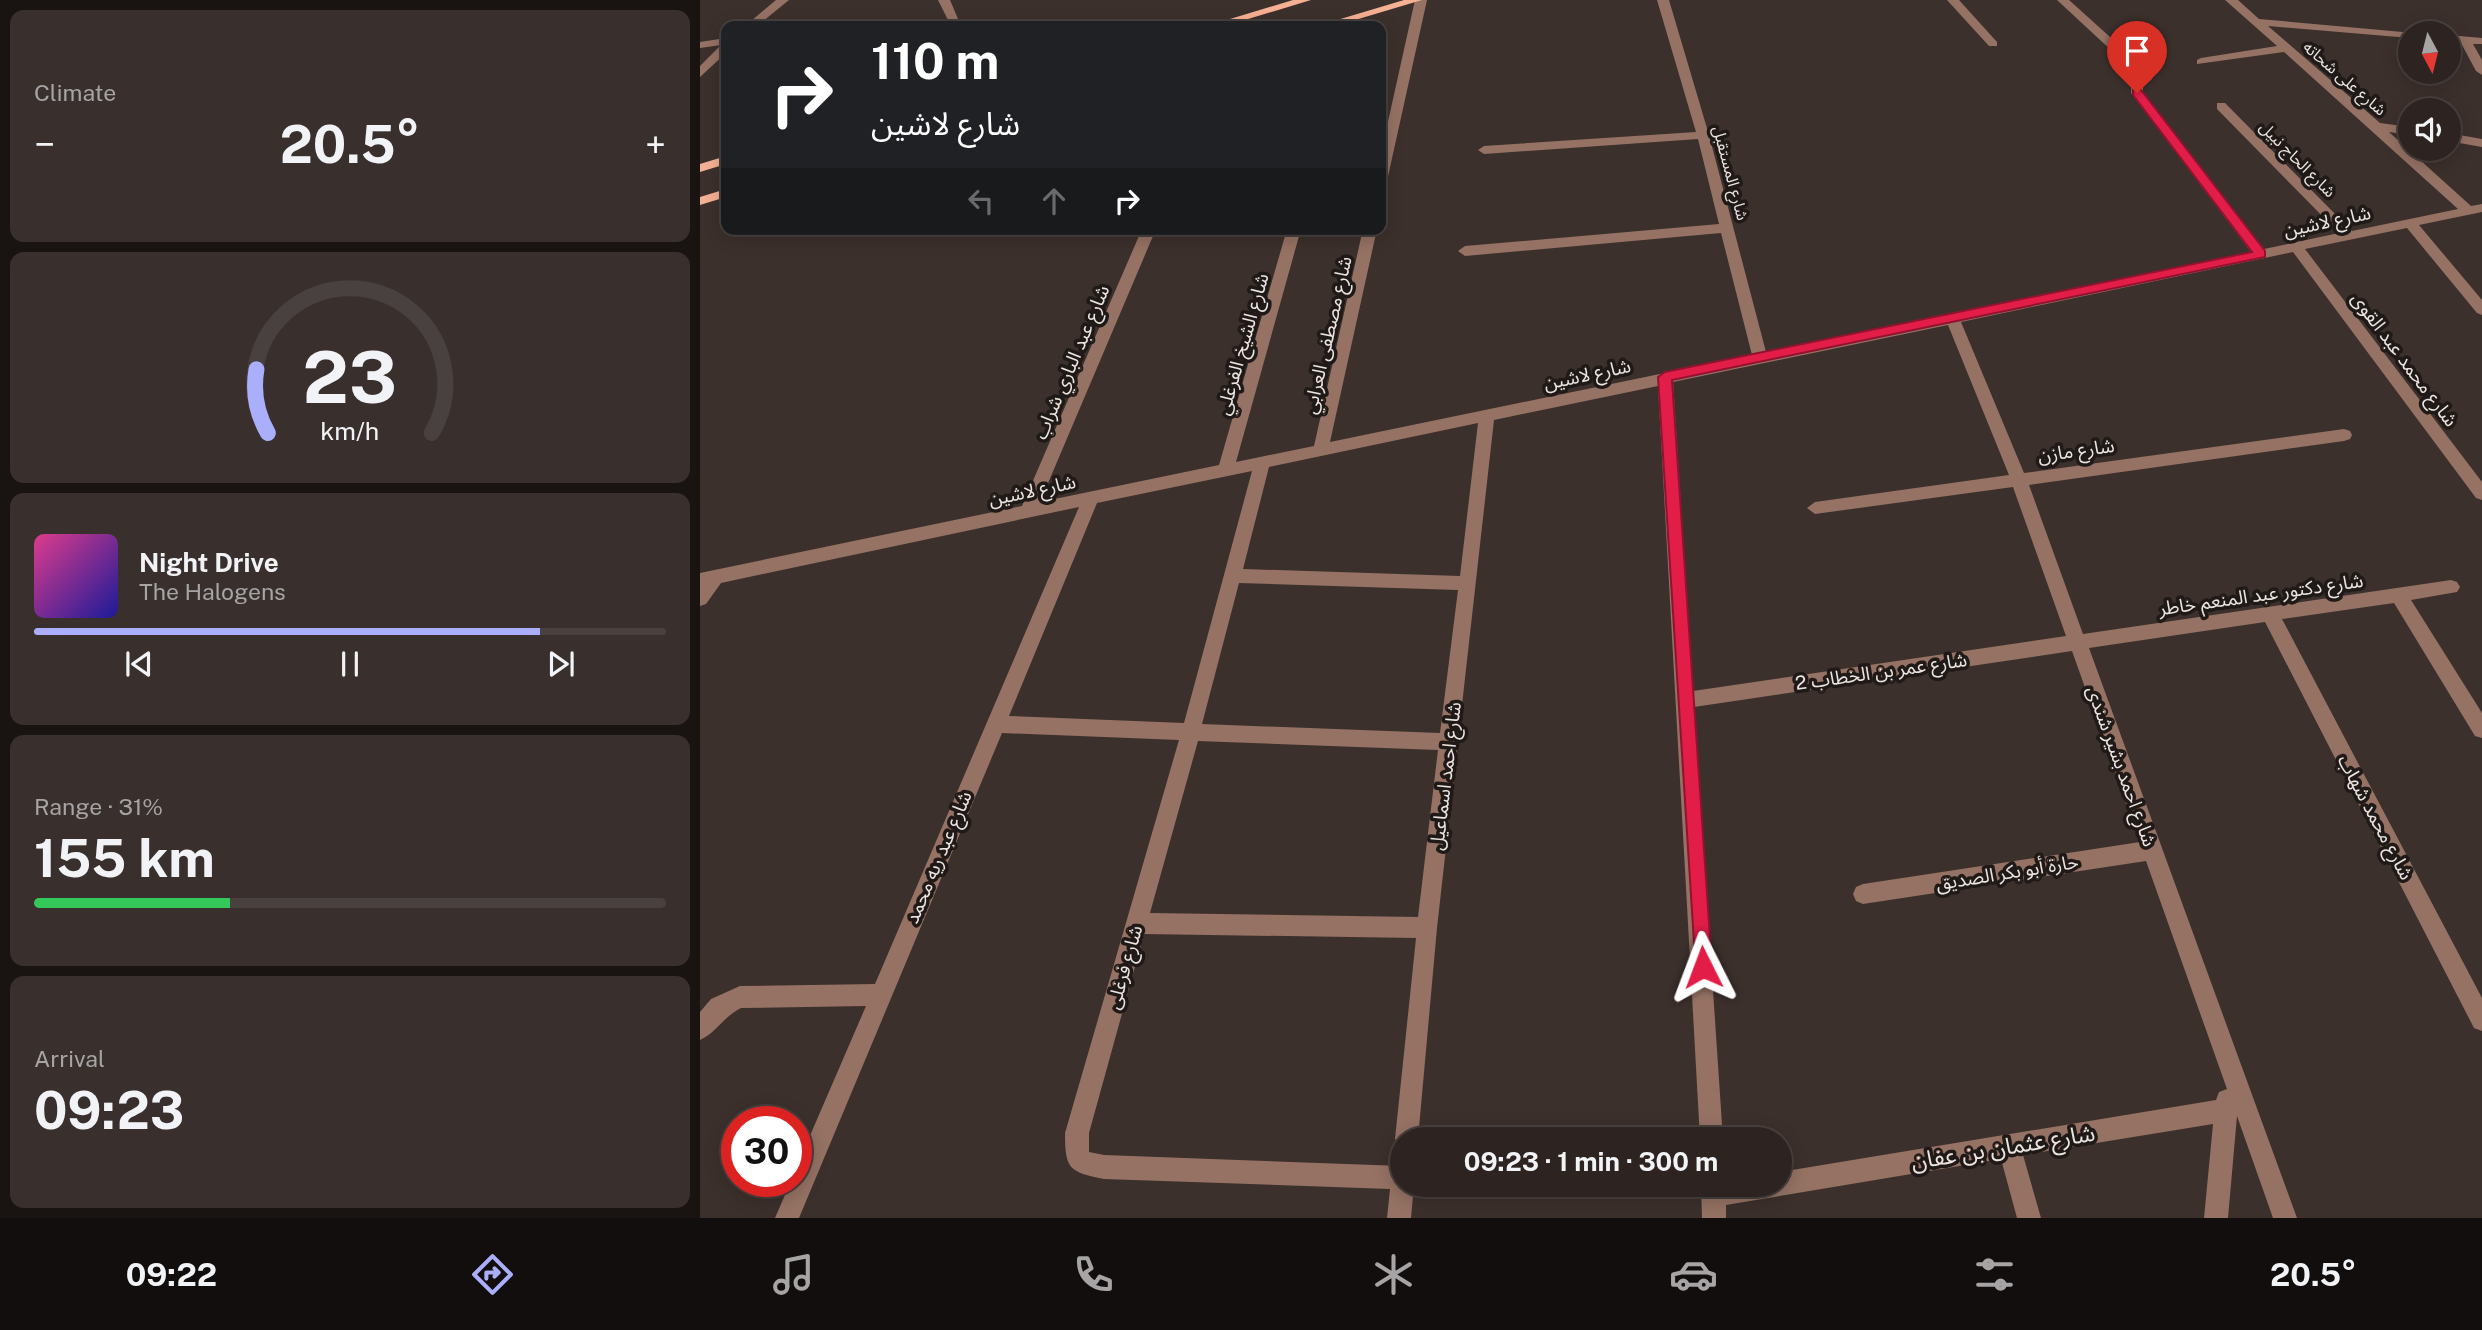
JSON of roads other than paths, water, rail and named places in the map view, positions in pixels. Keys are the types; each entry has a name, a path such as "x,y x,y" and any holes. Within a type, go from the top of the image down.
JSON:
{"main road":[{"path":"1231,21 1306,0"},
{"path":"1356,21 1419,0"},
{"path":"700,168 721,162"},
{"path":"700,201 721,195"}],"street":[{"path":"756,21 783,0"},
{"path":"944,0 954,21"},
{"path":"1386,157 1419,0"},
{"name":"شارع المستقبل","path":"1663,0 1703,135 1759,357"},
{"path":"1953,0 1993,44"},
{"path":"2063,0 2146,76 2137,86 2137,93 2260,254"},
{"name":"شارع على شحاته","path":"2231,0 2475,210"},
{"path":"2256,22 2398,33"},
{"path":"2461,39 2482,41"},
{"path":"2465,39 2482,71"},
{"path":"700,45 721,44"},
{"path":"2201,62 2287,48"},
{"path":"700,73 721,50"},
{"name":"شارع الحاج نبيل","path":"2221,106 2349,236"},
{"path":"2376,126 2398,129"},
{"path":"1485,150 1703,135"},
{"path":"2461,139 2482,143"},
{"name":"شارع لاشين","path":"708,578 2475,210"},
{"path":"2410,223 2482,310"},
{"path":"1465,251 1727,228"},
{"name":"شارع عبد الباري شراب","path":"1029,510 1146,235"},
{"name":"شارع الشيخ الفرغلي","path":"1226,469 1292,235"},
{"name":"شارع مصطفى العرابي","path":"1321,449 1369,235"},
{"name":"شارع محمد عبد القوى","path":"2296,247 2482,494"},
{"name":"شارع احمد بشير شندى","path":"1952,317 2019,480 2285,1218"},
{"path":"1665,377 1710,1127"},
{"name":"شارع احمد اسماعيل","path":"1408,1127 1427,928 1487,414"},
{"name":"شارع مازن","path":"1815,508 2344,435"},
{"name":"شارع فرغلى","path":"1263,461 1191,731 1077,1133 1077,1157 1083,1163 1104,1167 1390,1178"},
{"name":"شارع عبد ريه محمد","path":"786,1218 1092,497"},
{"path":"1231,576 1467,583"},
{"path":"700,598 708,578"},
{"name":"شارع دكتور عبد المنعم خاطر","path":"2077,642 2451,587"},
{"path":"2399,595 2482,730"},
{"name":"شارع محمد شهاب","path":"2270,614 2482,1020"},
{"name":"شارع عمر بن الخطاب 2","path":"1686,700 2077,642"},
{"path":"994,724 1448,741"},
{"name":"حارة أبو بكر الصديق","path":"1863,894 2152,849"},
{"path":"1137,923 1427,928"},
{"path":"700,1029 719,1007 740,997 880,995"},
{"path":"2216,1218 2231,1072"},
{"name":"شارع عثمان بن عفان","path":"1792,1182 2226,1111"},
{"path":"2009,1146 2029,1218"},
{"path":"1399,1218 1401,1197"}]}
